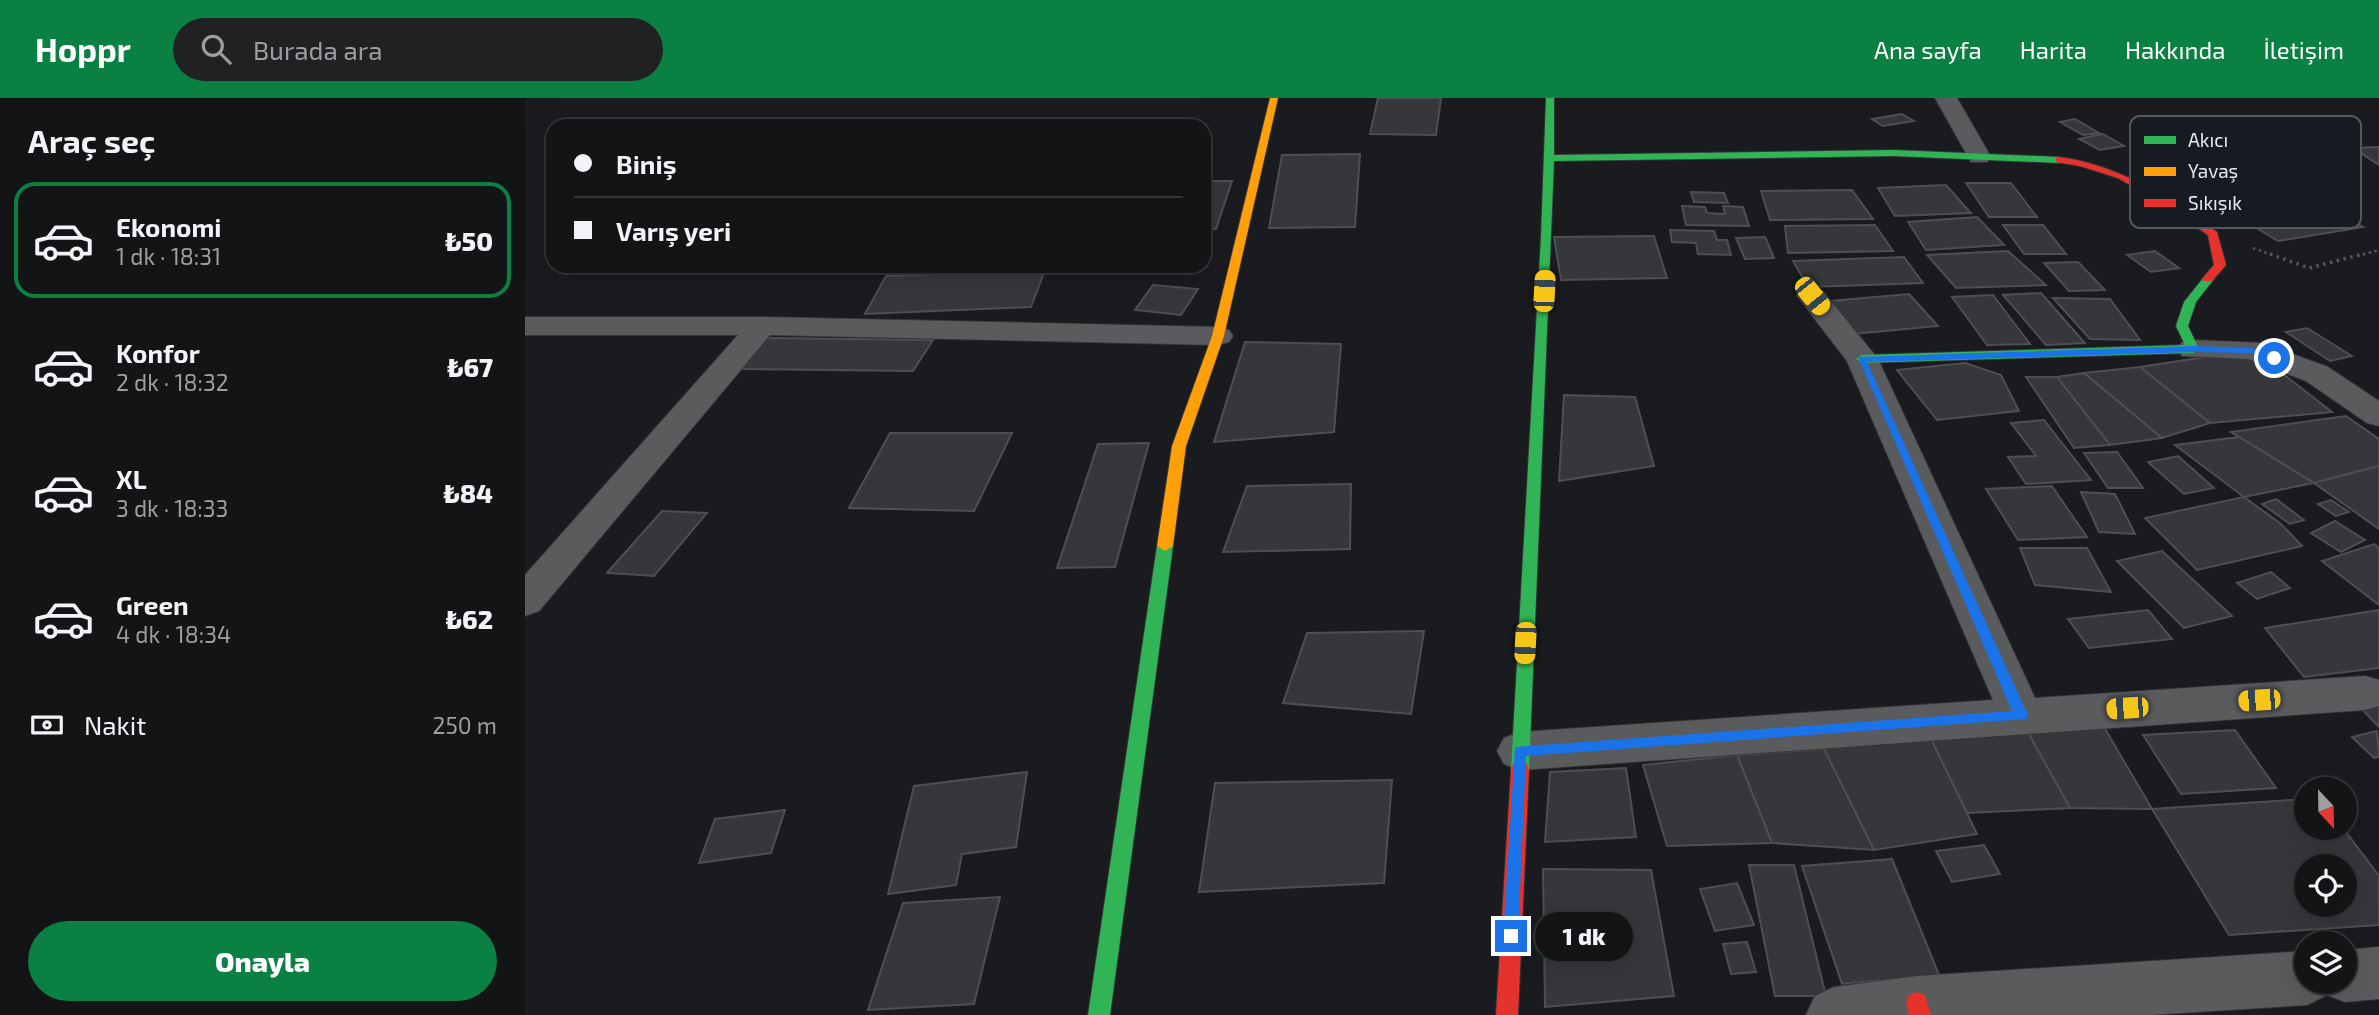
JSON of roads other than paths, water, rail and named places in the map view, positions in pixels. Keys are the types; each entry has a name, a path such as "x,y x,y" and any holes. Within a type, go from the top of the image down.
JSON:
{"street":[{"path":"1099,1015 1179,446 1218,336 1274,98"},
{"path":"1507,1015 1547,237 1550,98"},
{"path":"1945,98 1979,157"},
{"path":"1547,158 1894,153 2079,161 2130,181"},
{"path":"2193,349 2182,326 2190,302 2220,265 2213,234 2204,228"},
{"path":"1812,296 1862,359 2021,715"},
{"path":"525,326 762,326 1218,336"},
{"path":"525,601 762,326"},
{"path":"1862,359 2193,349 2252,350 2317,374 2379,416"},
{"path":"1520,751 2365,693"},
{"path":"2357,975 2379,973"},
{"path":"1834,1015 2294,979"}]}
